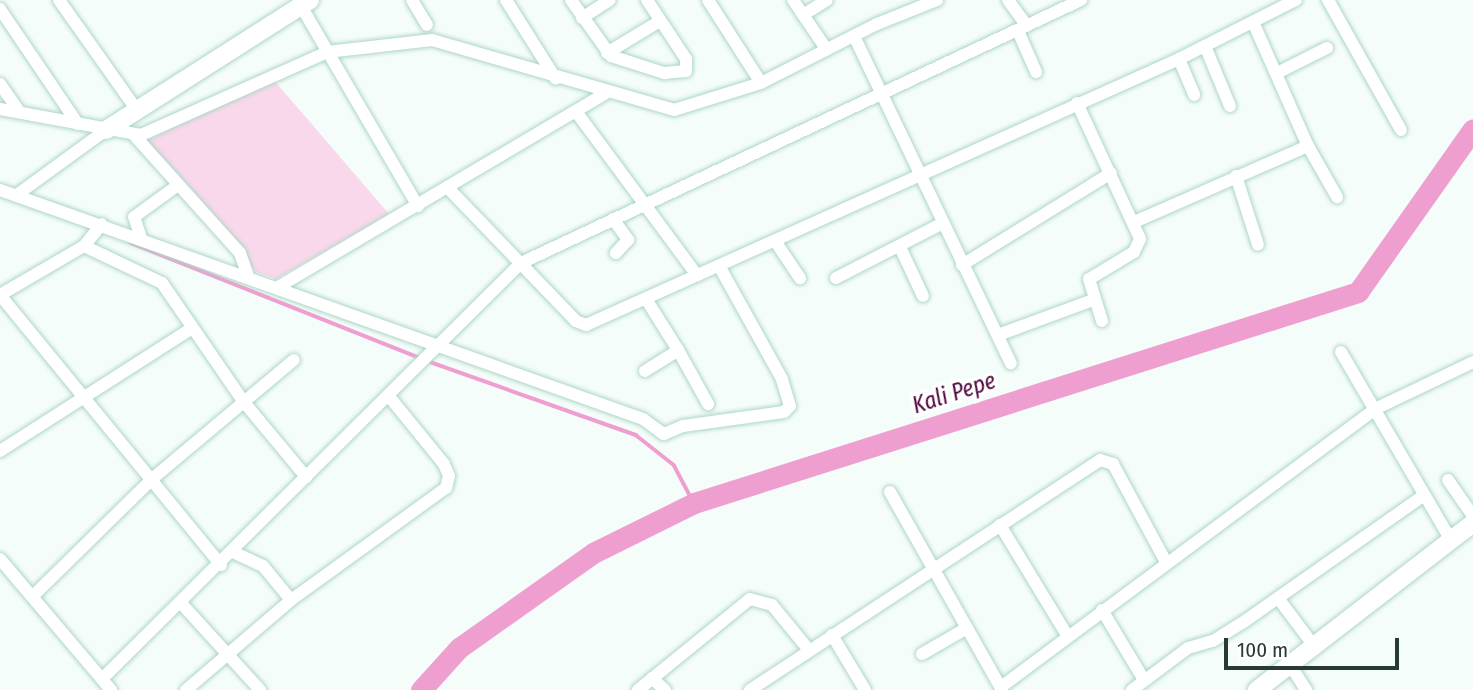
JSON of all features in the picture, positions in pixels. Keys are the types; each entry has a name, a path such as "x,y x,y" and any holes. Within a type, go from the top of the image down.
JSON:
{"street":[{"path":"59,0 137,110"},
{"path":"412,0 427,25"},
{"path":"506,0 556,79"},
{"path":"571,0 607,53 664,73 686,71 686,59 647,0"},
{"path":"582,18 610,0"},
{"path":"708,0 761,83"},
{"path":"793,0 827,50"},
{"path":"803,15 827,0"},
{"path":"0,110 134,135 327,52 432,40 556,79 674,110 761,83 854,36 937,0"},
{"path":"1008,0 1022,29 1036,72"},
{"path":"102,680 221,565 521,263 1081,0"},
{"path":"447,187 581,324 646,299 918,174 1179,60 1296,0"},
{"path":"1328,0 1401,130"},
{"path":"19,194 106,130 306,3 327,52 418,206"},
{"path":"0,9 78,124"},
{"path":"607,53 660,20"},
{"path":"1253,22 1308,146 1337,198"},
{"path":"854,36 1011,363"},
{"path":"1205,46 1230,106"},
{"path":"1277,73 1327,48"},
{"path":"1179,60 1194,95"},
{"path":"0,84 20,113"},
{"path":"278,288 578,113 606,93"},
{"path":"1077,103 1134,222 1139,247 1092,275 1087,284 1102,321"},
{"path":"578,113 697,275"},
{"path":"134,135 240,253 248,276"},
{"path":"1134,222 1308,146"},
{"path":"962,265 1111,173"},
{"path":"1236,176 1258,245"},
{"path":"141,238 134,217 178,185"},
{"path":"0,190 19,194 94,234 155,277 243,401 306,477"},
{"path":"613,219 628,240 616,253"},
{"path":"836,278 943,223"},
{"path":"221,565 0,295 94,234 141,238 248,276 433,351 643,419 664,434 683,426 784,412 790,406 787,390 719,266"},
{"path":"775,241 800,278"},
{"path":"900,247 923,296"},
{"path":"646,299 708,404"},
{"path":"998,335 1093,300"},
{"path":"0,451 191,328"},
{"path":"645,371 678,350"},
{"path":"1341,352 1451,540"},
{"path":"33,596 152,479 294,360"},
{"path":"890,492 1002,688 1067,635 1375,410 1473,362"},
{"path":"186,690 291,600 446,488 449,476 444,464 388,396"},
{"path":"750,690 1105,459 1118,472 1166,562"},
{"path":"1448,480 1473,516"},
{"path":"1132,690 1188,648 1213,641 1278,598 1423,496"},
{"path":"1256,690 1473,523"},
{"path":"1000,525 1067,635"},
{"path":"233,552 263,566 291,600"},
{"path":"0,559 111,690"},
{"path":"1278,598 1314,646"},
{"path":"638,690 750,599 772,605 809,650"},
{"path":"180,602 260,690"},
{"path":"1102,610 1144,680"},
{"path":"922,654 967,628"},
{"path":"832,635 865,690"},
{"path":"1290,665 1306,690"},
{"path":"652,678 665,690"}],"shaded area":[{"path":"273,79 389,214 276,279 256,272 144,142"}],"waterway":[{"name":"Kali Pepe","path":"421,690 459,648 593,553 694,503 1358,292 1473,129"},
{"path":"131,243 420,358"},
{"path":"427,361 636,435 674,465 694,503"}]}
